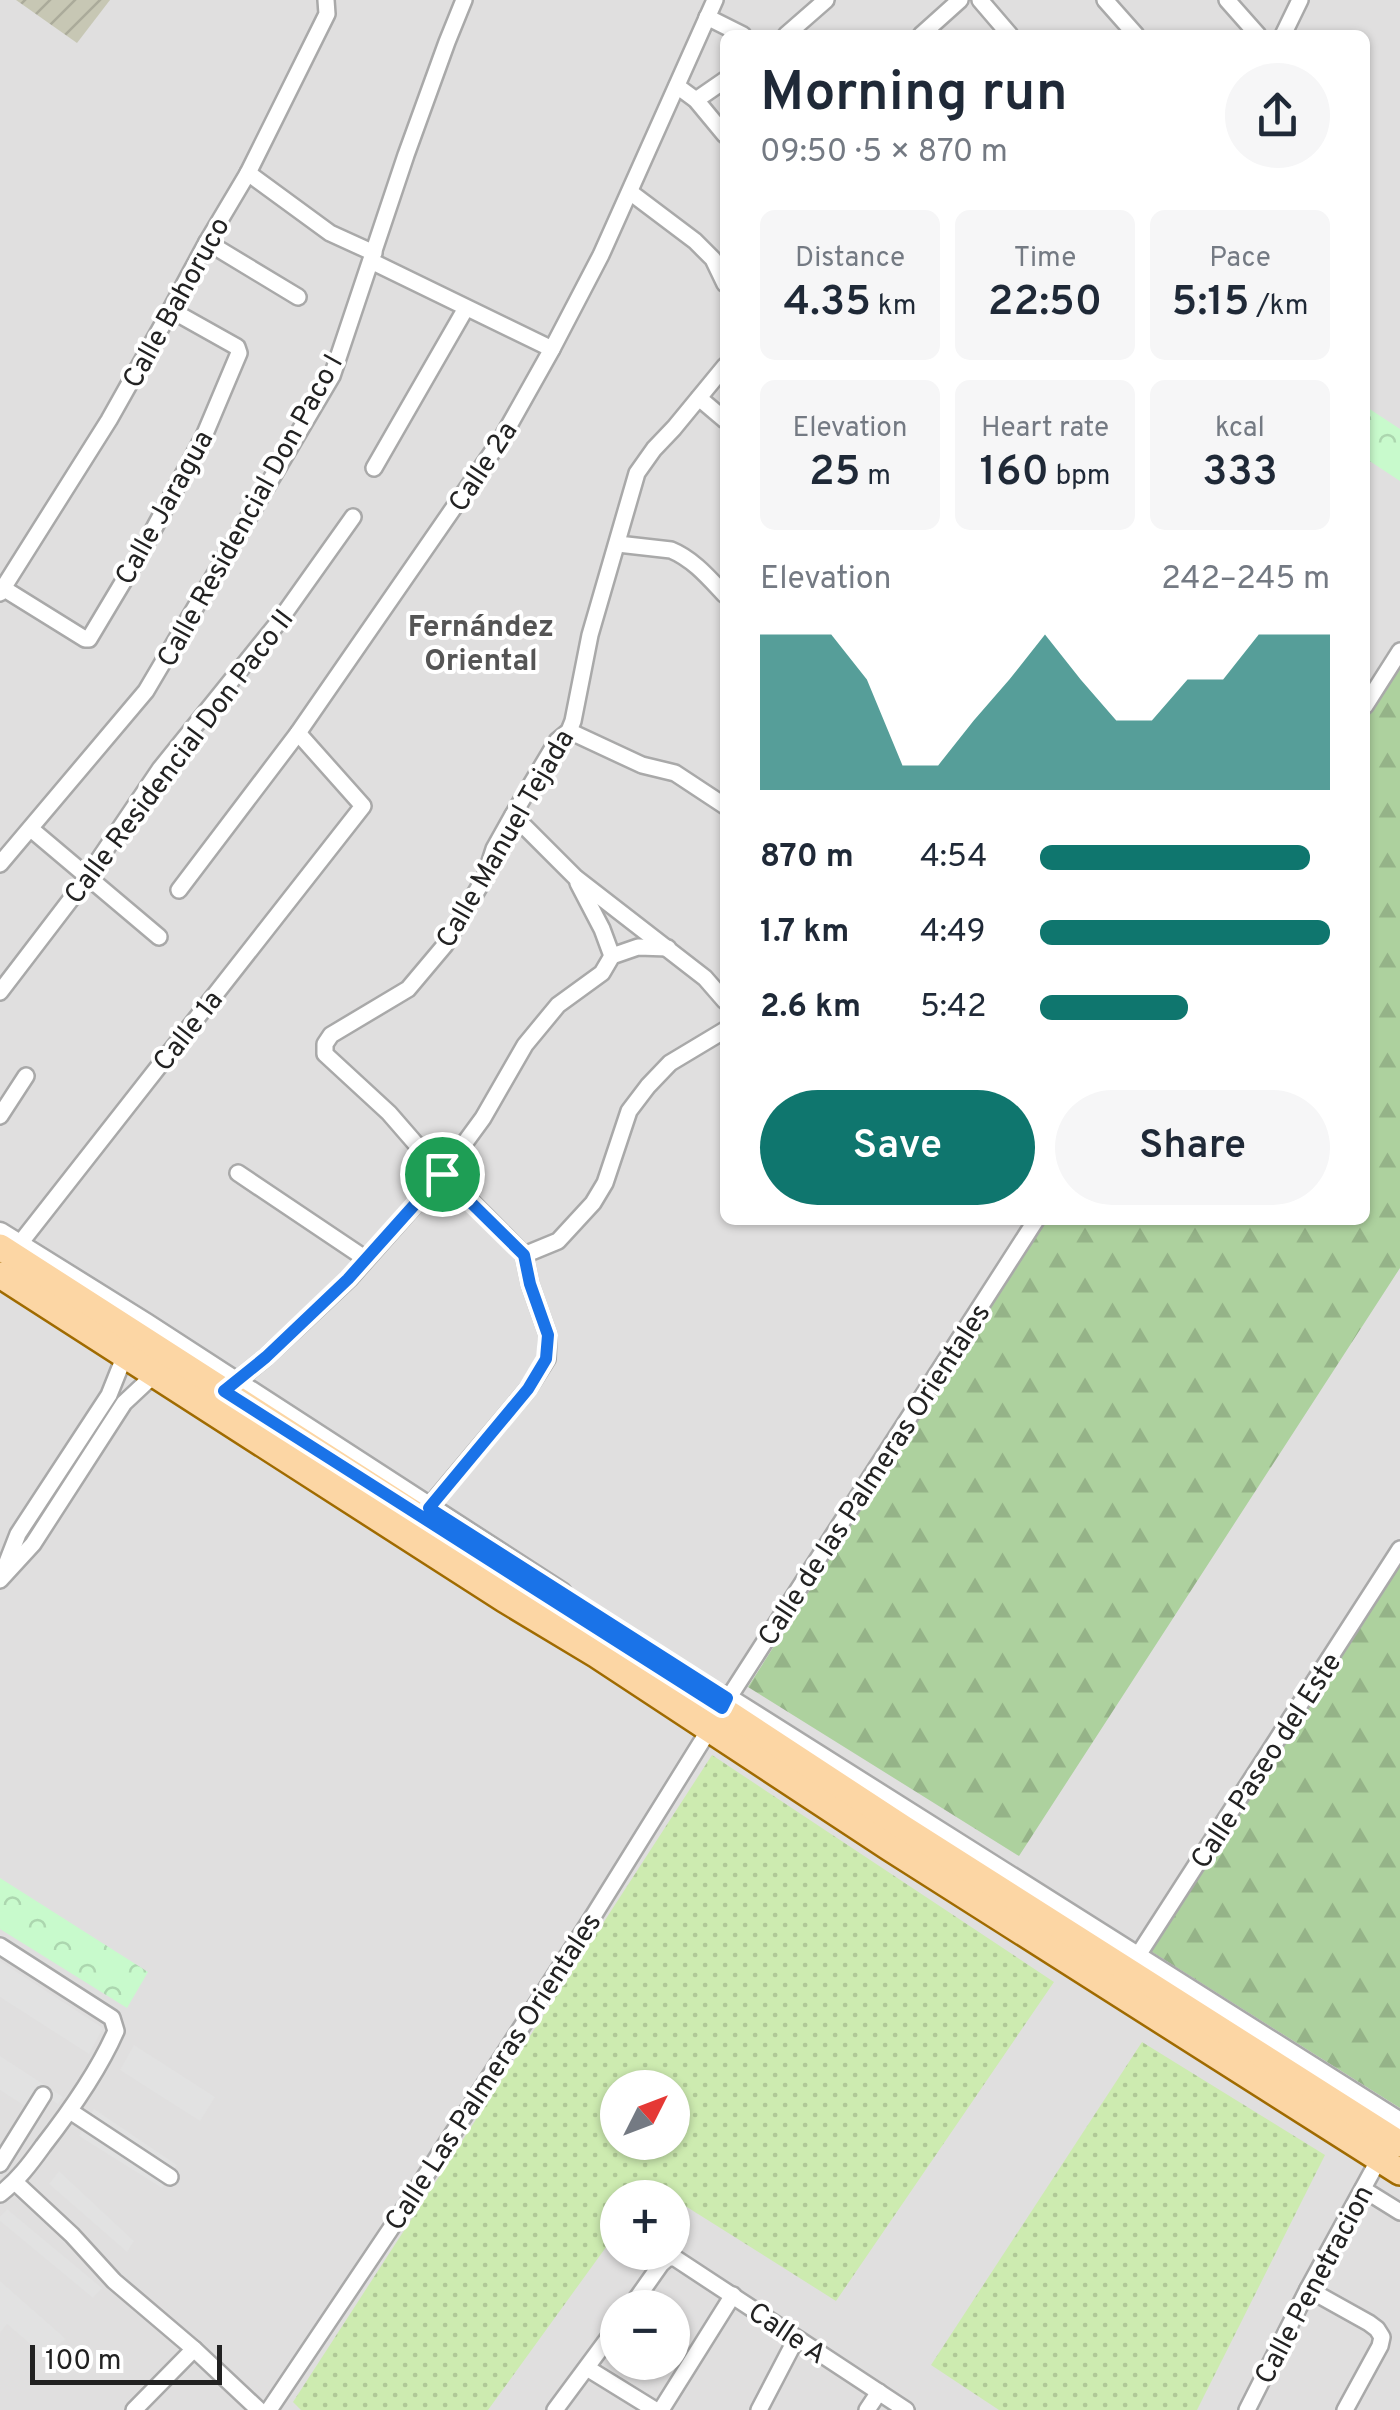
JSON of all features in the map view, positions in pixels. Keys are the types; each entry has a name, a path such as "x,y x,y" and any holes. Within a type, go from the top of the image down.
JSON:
{"main road":[{"path":"6,1251 125,1355 720,1712 903,1828 1133,1963 1393,2158"},
{"path":"6,1251 230,1387 720,1712 890,1848 1393,2158"}],"street":[{"name":"Calle Bahoruco","path":"1,590 108,420 248,174 327,14 326,0"},
{"name":"Calle Residencial Don Paco I","path":"0,864 140,700 332,376 406,155 464,0"},
{"name":"Calle 2a","path":"179,890 298,733 502,438 601,255 715,0"},
{"path":"792,30 826,0"},
{"path":"927,30 960,0"},
{"path":"980,0 1006,30"},
{"path":"1105,0 1132,30"},
{"path":"1228,0 1254,30"},
{"path":"1285,30 1300,0"},
{"path":"707,17 733,30"},
{"path":"696,100 720,83"},
{"path":"677,86 696,100 720,129"},
{"path":"248,174 330,233 552,350"},
{"path":"630,192 695,241 713,259 720,274"},
{"path":"207,242 298,297"},
{"path":"374,468 466,308"},
{"name":"Calle Jaragua","path":"1,590 84,640 89,638 204,436 239,353 237,348 171,310"},
{"name":"Calle Manuel Tejada","path":"442,1174 389,1113 325,1054 325,1044 332,1035 408,989 445,945 485,877 513,815 573,720 590,635 642,466 720,372"},
{"path":"699,398 720,416"},
{"name":"Calle Residencial Don Paco II","path":"0,992 81,886 160,769 277,624 353,517"},
{"path":"618,544 679,553 720,590"},
{"path":"1370,698 1400,651"},
{"path":"568,731 642,765 675,773 720,803"},
{"name":"Calle 1a","path":"6,1251 363,806 298,733"},
{"path":"513,815 576,878 705,978 720,995"},
{"path":"31,829 159,937"},
{"path":"576,878 612,956"},
{"path":"230,1387 348,1279 442,1174 484,1118 525,1045 558,1005 602,972 612,956 638,947 668,948"},
{"path":"524,1255 558,1240 593,1204 605,1183 629,1111 648,1086 670,1062 720,1033"},
{"path":"0,1116 26,1076"},
{"path":"238,1174 366,1259"},
{"path":"425,1513 528,1389 546,1359 548,1335 524,1255 442,1174"},
{"name":"Calle de las Palmeras Orientales","path":"720,1712 1033,1225"},
{"path":"0,1579 18,1534 109,1394 125,1355"},
{"path":"0,1579 33,1544 124,1403 155,1374"},
{"path":"18,1534 33,1544"},
{"name":"Calle Paseo del Este","path":"1133,1963 1400,1549"},
{"name":"Calle Las Palmeras Orientales","path":"269,2410 408,2203 720,1712"},
{"path":"0,1946 112,2018 116,2031 70,2111 15,2182 0,2194"},
{"path":"1133,1963 1400,2122"},
{"path":"0,2164 44,2094"},
{"path":"70,2111 170,2177"},
{"name":"Calle Penetracion","path":"1247,2410 1362,2189 1393,2158"},
{"path":"15,2182 114,2281 194,2348 259,2410"},
{"path":"1362,2189 1400,2212"},
{"name":"Calle A","path":"643,2290 661,2264 675,2258 906,2410"},
{"path":"1308,2289 1377,2328 1382,2337 1345,2410"},
{"path":"587,2368 658,2410 732,2295"},
{"path":"759,2410 796,2340"},
{"path":"134,2410 194,2348"},
{"path":"555,2410 600,2350"},
{"path":"867,2410 878,2392"}],"shaded area":[{"path":"0,0 1400,0 1400,2410 0,2410"},
{"path":"16,0 110,0 77,43"},
{"path":"0,1961 103,2028 89,2054 0,1997"},
{"path":"134,2045 215,2097 200,2121 120,2070"},
{"path":"0,2056 63,2097 58,2104 39,2092 28,2108 0,2090"},
{"path":"94,2109 177,2165 162,2188 79,2136"},
{"path":"59,2171 134,2241 127,2252 49,2184"},
{"path":"7,2209 102,2288 93,2298 0,2221"},
{"path":"0,2281 66,2339 43,2355 7,2324 0,2333"}],"green space":[{"path":"1370,409 1400,429 1400,481 1370,461"},
{"path":"1400,664 1400,1268 1019,1856 748,1687 1043,1225 1370,1225 1370,711"},
{"path":"1400,1563 1400,2108 1149,1950"},
{"path":"712,1755 1054,1982 836,2301 690,2209 690,2180 600,2180 600,2255 488,2410 301,2410 293,2402"},
{"path":"0,1878 148,1972 127,2008 0,1929"},
{"path":"1142,2042 1325,2155 1197,2410 999,2410 931,2365"}],"district":[{"name":"Fernández Oriental","path":"481,643"}],"route":[{"path":"442,1174 524,1255 548,1335 546,1359 528,1389 429,1508 727,1698 722,1708 224,1391 348,1279 442,1174"}]}
